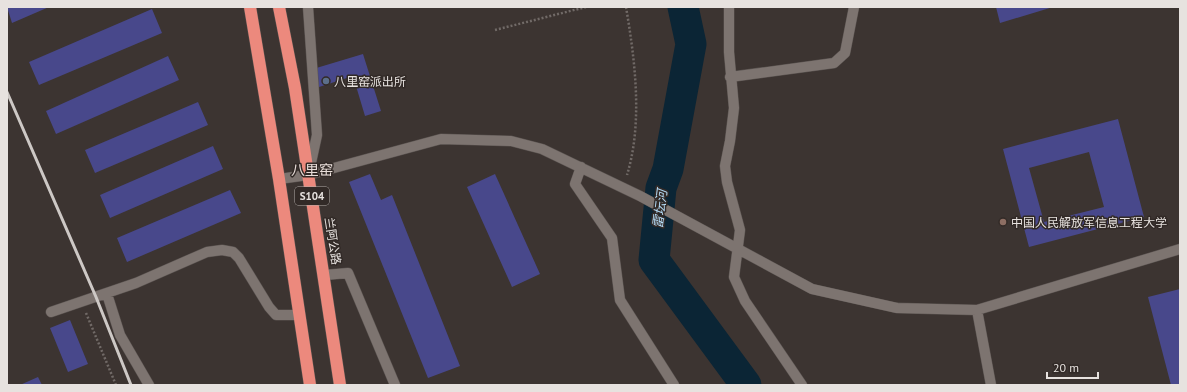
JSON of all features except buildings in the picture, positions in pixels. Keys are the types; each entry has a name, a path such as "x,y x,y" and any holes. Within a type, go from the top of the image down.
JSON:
{"highway":[{"name":"S104","path":"250,7 279,179 310,385"},
{"name":"兰阿公路","path":"279,7 295,88 325,275 340,385"}],"street":[{"path":"308,7 317,135 308,176"},
{"path":"728,7 730,77 734,108 725,166 727,182 740,230 734,277 745,301 802,385"},
{"path":"730,77 834,63 845,53 854,7"},
{"path":"279,179 308,176 441,139 511,142 542,149 623,187 812,289 897,308 977,310 1180,249"},
{"path":"581,167 575,184 612,238 620,300 674,385"},
{"path":"51,312 107,294 208,252 222,250 233,252 239,258 262,298 276,315 299,315"},
{"path":"325,275 348,273 395,385"},
{"path":"107,294 120,335 149,385"},
{"path":"977,310 992,385"}],"path":[{"path":"495,30 586,7"},
{"path":"623,187 633,155 636,118 632,44 626,7"},
{"path":"81,302 116,385"}],"waterway":[{"name":"雷坛河","path":"683,7 691,44 668,169 661,188 654,260 746,385"}],"railway":[{"path":"7,92 96,297 131,385"}],"place":[{"name":"八里窑派出所","path":"326,81"},
{"name":"中国人民解放军信息工程大学","path":"1003,222"}],"district":[{"name":"八里窑","path":"312,170"}]}
